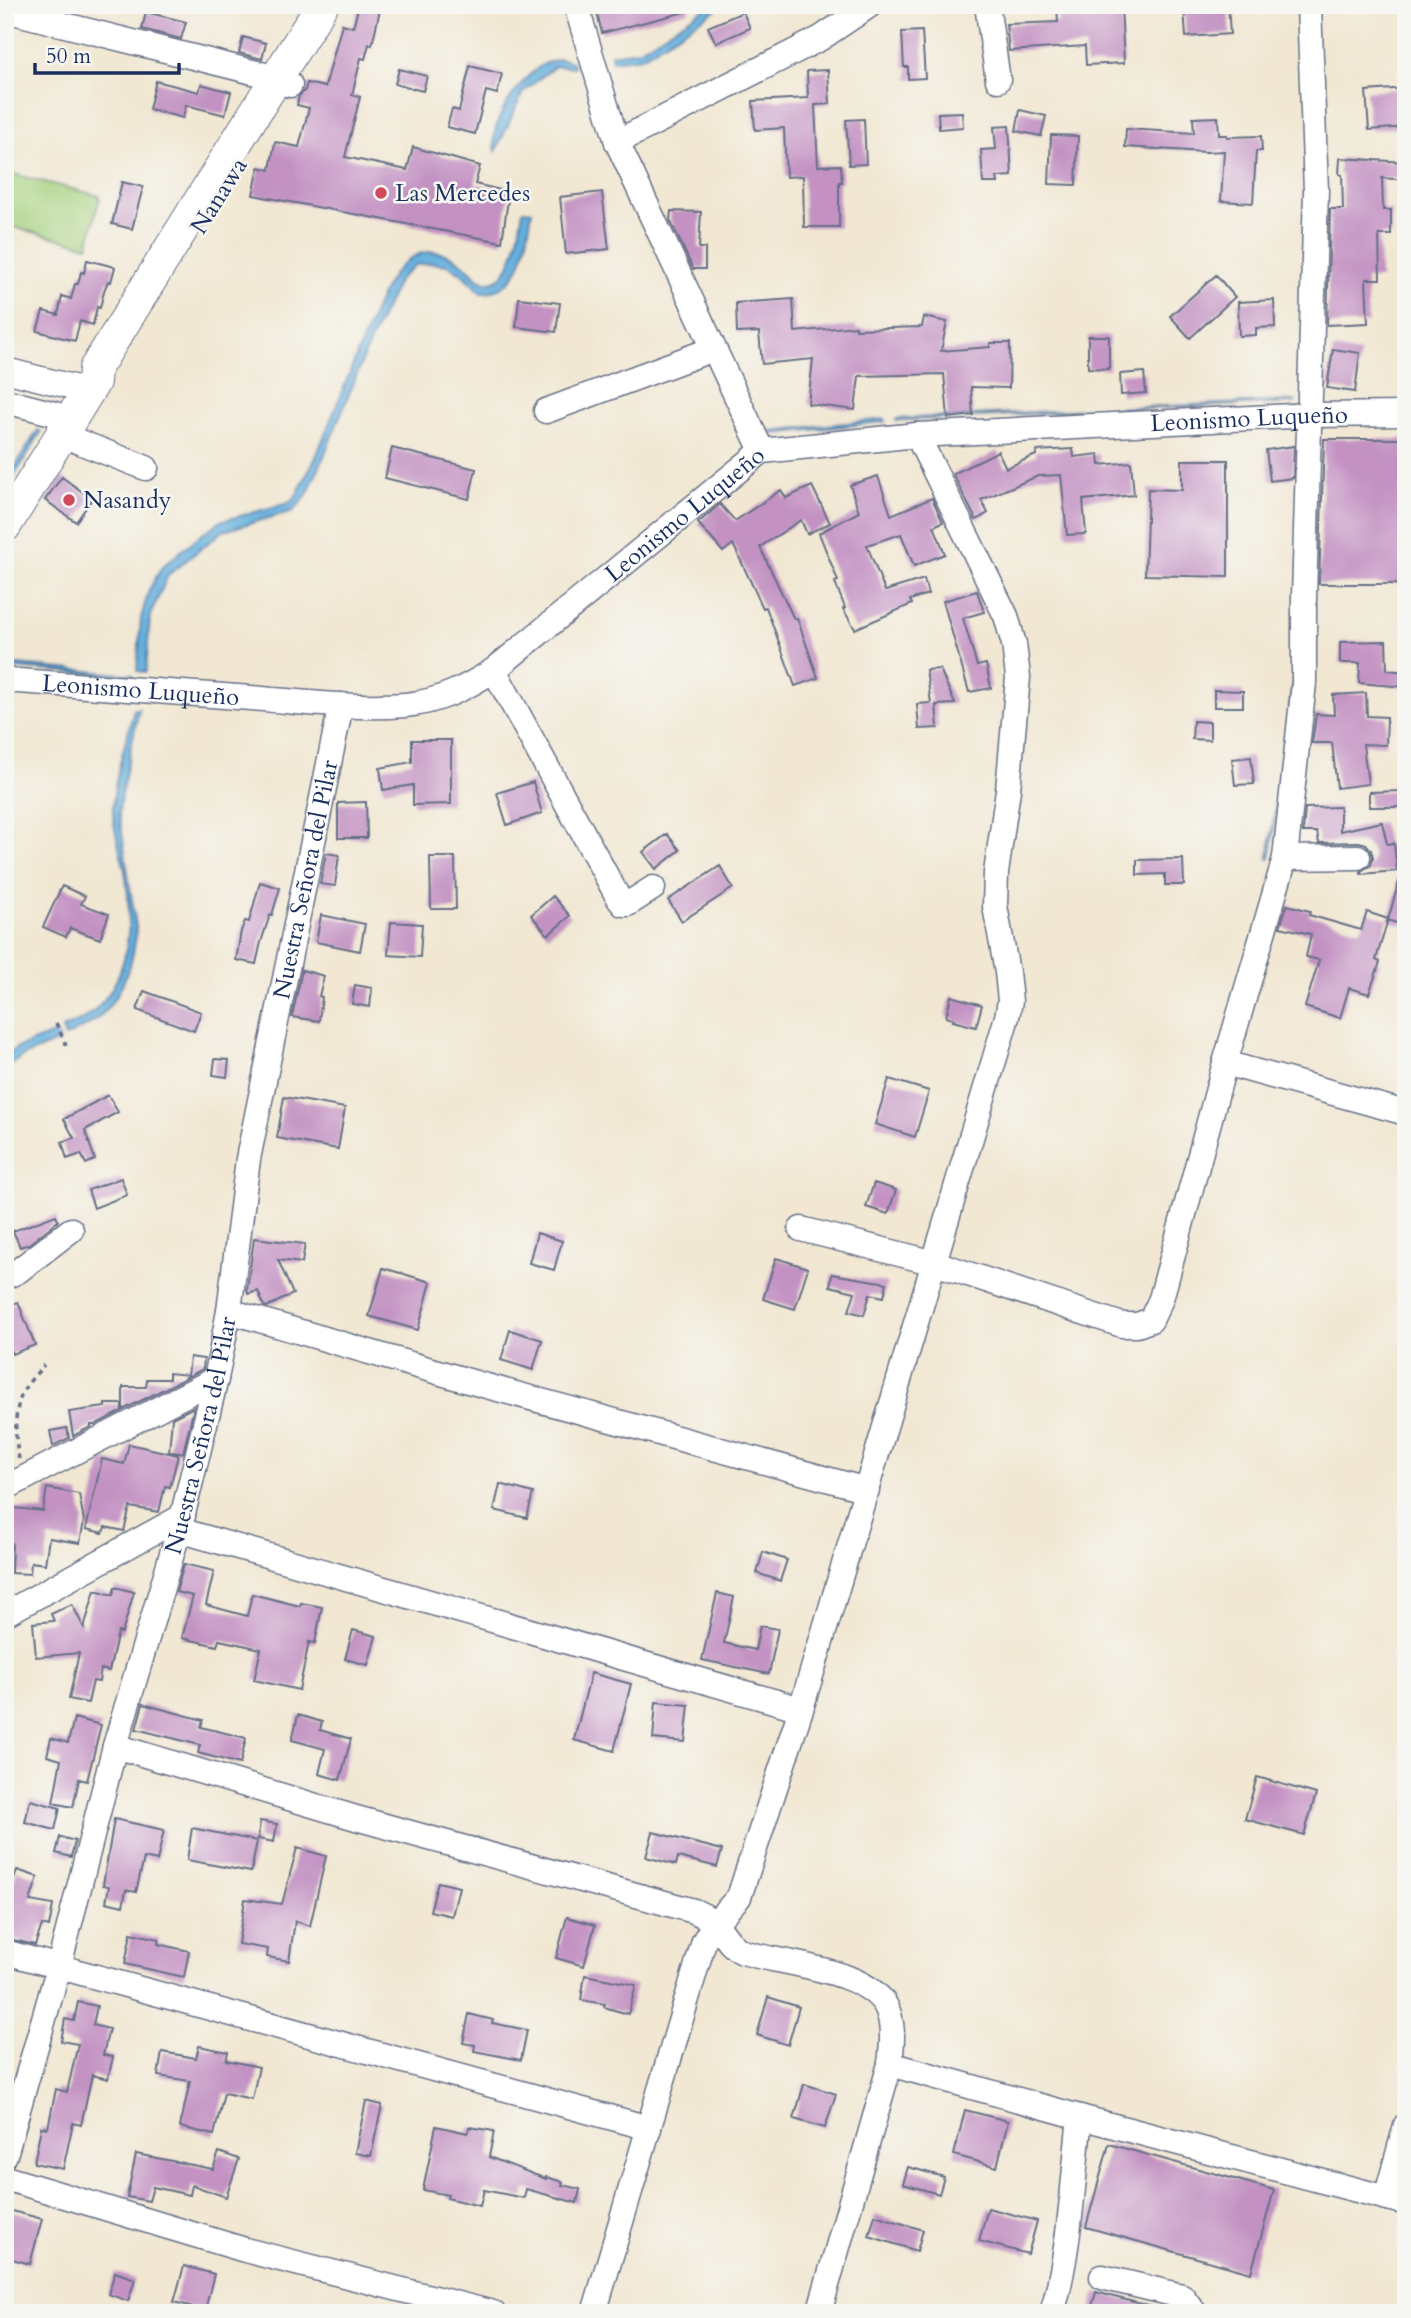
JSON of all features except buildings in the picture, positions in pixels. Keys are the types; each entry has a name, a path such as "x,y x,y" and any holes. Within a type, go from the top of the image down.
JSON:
{"main road":[{"name":"Nanawa","path":"5,526 91,386 107,374 284,81 323,5"},
{"name":"Nanawa","path":"284,81 340,5"}],"street":[{"path":"576,5 617,142 762,451"},
{"path":"617,142 821,38 870,5"},
{"path":"987,5 998,80"},
{"path":"801,1229 936,1263 1122,1325 1137,1325 1151,1320 1161,1299 1225,1063 1285,858 1304,684 1316,191 1309,5"},
{"path":"5,10 284,81"},
{"path":"547,411 713,349"},
{"path":"5,370 91,386"},
{"path":"5,401 67,425 77,442 146,468"},
{"name":"Leonismo Luqueño","path":"5,680 341,705 406,705 429,701 450,695 494,670 762,451 917,435 1311,415 1406,414"},
{"path":"594,2313 704,1941 715,1923 738,1897 802,1709 1007,1017 1009,991 995,906 996,873 1008,790 1018,677 1014,645 1006,616 917,435"},
{"path":"494,670 619,899 623,904 628,904 653,888"},
{"name":"Nuestra Señora del Pilar","path":"5,2155 9,2129 59,1966 115,1746 181,1523 216,1379 229,1311 248,1159 341,705"},
{"path":"1285,858 1358,856"},
{"path":"1225,1063 1406,1114"},
{"path":"5,1277 18,1271 71,1230"},
{"path":"229,1311 472,1382 867,1490"},
{"path":"15,1483 216,1379"},
{"path":"5,1614 181,1523 802,1709"},
{"path":"115,1746 356,1818 694,1911 715,1923 724,1937 739,1951 849,1978 873,1991 887,2009 893,2039 890,2064 818,2313"},
{"path":"5,1952 649,2128"},
{"path":"890,2064 1396,2201 1406,2125"},
{"path":"1052,2313 1070,2213 1080,2117"},
{"path":"5,2178 246,2250 493,2313"},
{"path":"1101,2277 1182,2297 1195,2313"}],"path":[{"path":"56,1023 66,1048"},
{"path":"15,1483 16,1422 23,1392 44,1364"}],"green space":[{"path":"5,172 100,196 88,246 5,225"}],"water":[{"path":"710,5 723,5 642,57 612,61 611,54 639,50"},
{"path":"560,59 572,62 574,67 555,66 523,92 496,151 496,129 514,93 539,67"},
{"path":"523,210 532,211 525,251 514,275 506,284 481,293 461,273 447,265 432,263 415,265 399,279 306,497 293,511 223,531 168,575 150,616 146,672 137,671 141,618 149,590 162,567 221,521 288,503 296,496 315,459 379,300 393,276 412,258 435,252 448,255 462,263 484,281 496,280 504,274 514,253"},
{"path":"1295,401 1294,403 1093,411 1093,409"},
{"path":"1089,411 896,421 896,419"},
{"path":"884,419 885,422 772,434 770,431"},
{"path":"38,430 41,432 14,477 10,475"},
{"path":"5,664 133,675 133,678 5,667"},
{"path":"1293,682 1295,682 1268,859"},
{"path":"134,709 139,709 119,813 136,927 133,953 124,981 109,1005 90,1024 65,1037 62,1029 81,1020 98,1007 118,977 124,960 129,907 125,871 116,835 113,801"},
{"path":"56,1033 59,1041 21,1057 5,1070 5,1057 17,1048"}],"waterway":[{"path":"5,486 15,470"}],"place":[{"name":"Las Mercedes","path":"381,193"},
{"name":"Nasandy","path":"69,500"}]}
